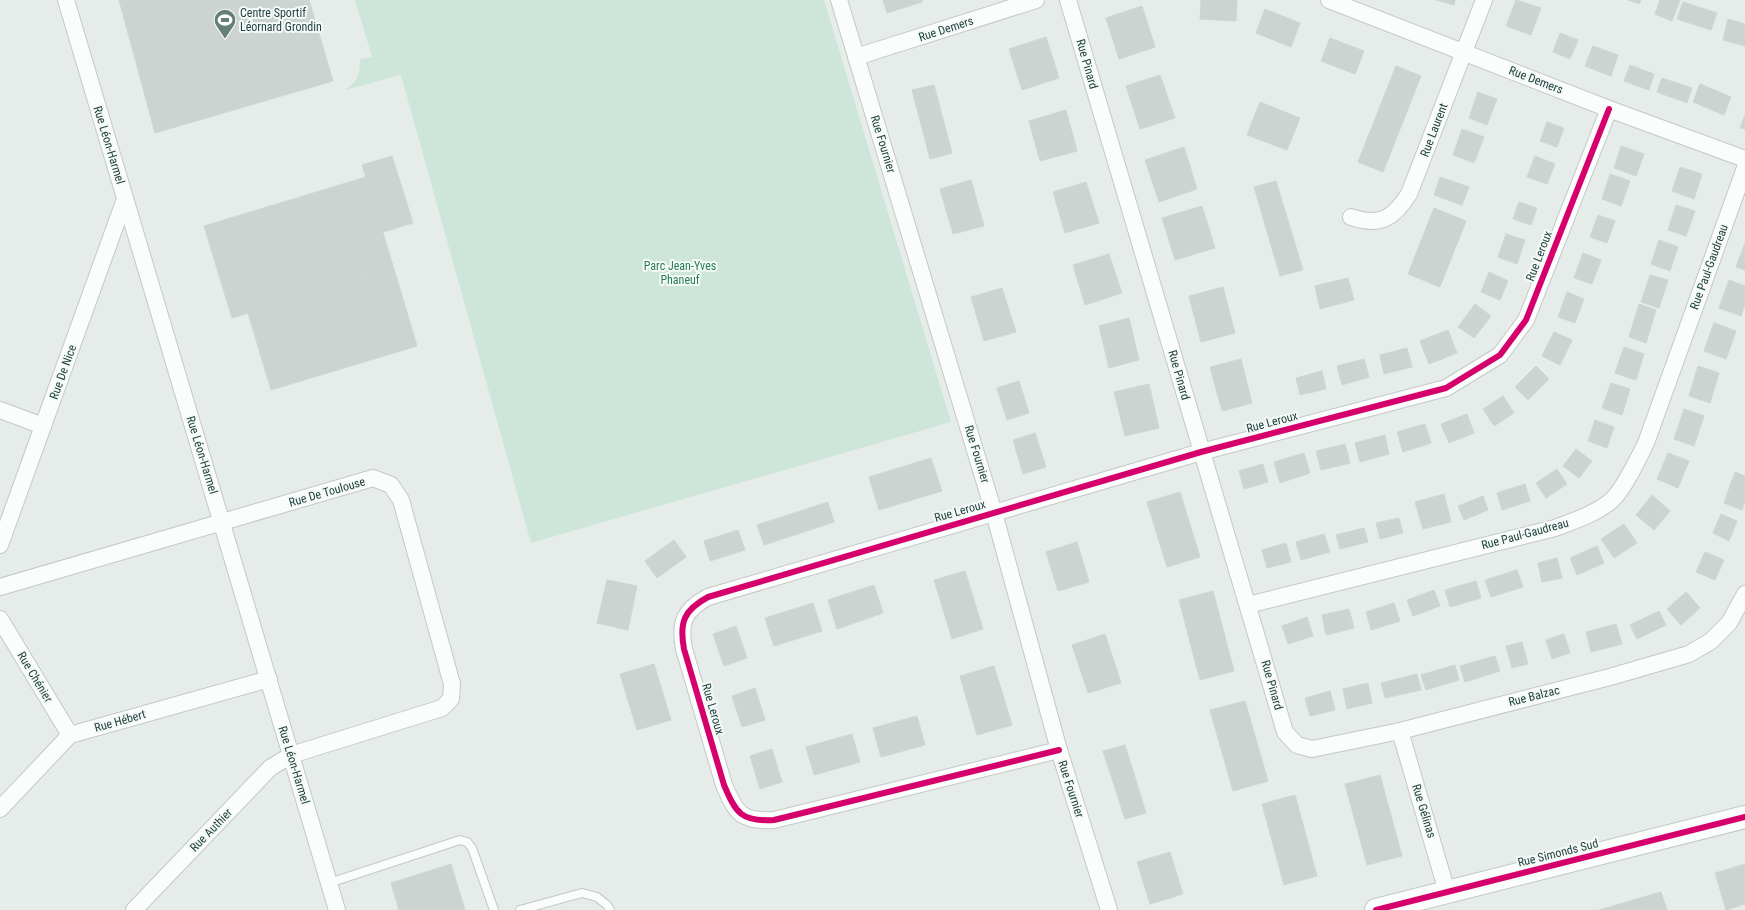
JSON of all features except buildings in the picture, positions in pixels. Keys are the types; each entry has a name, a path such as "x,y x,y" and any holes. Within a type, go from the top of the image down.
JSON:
{"street":[{"name":"Rue Léon-Harmel","path":"66,0 337,910"},
{"name":"Rue Fournier","path":"839,0 994,513 1058,750 1109,910"},
{"name":"Rue Demers","path":"856,57 1036,0"},
{"name":"Rue Pinard","path":"1068,0 1285,732 1297,745"},
{"name":"Rue Demers","path":"1328,0 1608,109 1745,159"},
{"name":"Rue Laurent","path":"1352,217 1360,220 1379,221 1391,216 1400,208 1416,179 1484,0"},
{"name":"Rue Leroux","path":"1058,750 774,820 757,821 742,816 732,806 724,785 684,649 681,632 686,615 694,604 708,597 1202,452 1446,388 1500,356 1526,320 1608,109"},
{"name":"Rue Paul-Gaudreau","path":"1248,604 1555,528 1587,516 1613,499 1634,468 1646,443 1745,168"},
{"name":"Rue De Nice","path":"0,545 125,199"},
{"path":"0,410 43,426"},
{"name":"Rue De Toulouse","path":"0,587 373,478 391,485 401,500 452,684 450,699 442,708 291,755"},
{"name":"Rue Balzac","path":"1297,745 1312,749 1400,731 1610,677 1690,654 1711,641 1729,623 1745,594"},
{"name":"Rue Chénier","path":"0,619 70,735"},
{"name":"Rue Hébert","path":"70,735 269,679"},
{"name":"Rue Gélinas","path":"1400,731 1447,892"},
{"path":"0,809 70,735"},
{"name":"Rue Authier","path":"134,910 270,768 291,755"},
{"name":"Rue Simonds Sud","path":"1376,910 1745,817"}],"lane":[{"path":"329,883 460,840 467,842 472,848 494,910"},
{"path":"520,910 582,892 597,897 607,905 610,910"}],"green space":[{"name":"Parc Jean-Yves Phaneuf","path":"355,0 824,0 951,422 531,543 401,75 345,90 356,80 360,59 372,57"}],"cycle path":[{"path":"1059,750 774,820 763,820 747,817 736,809 724,785 684,649 682,631 685,618 693,607 708,597 1201,452 1446,388 1500,355 1526,320 1609,109"},
{"path":"1376,910 1745,817"}],"place":[{"name":"Centre Sportif Léornard Grondin","path":"225,40"}]}
